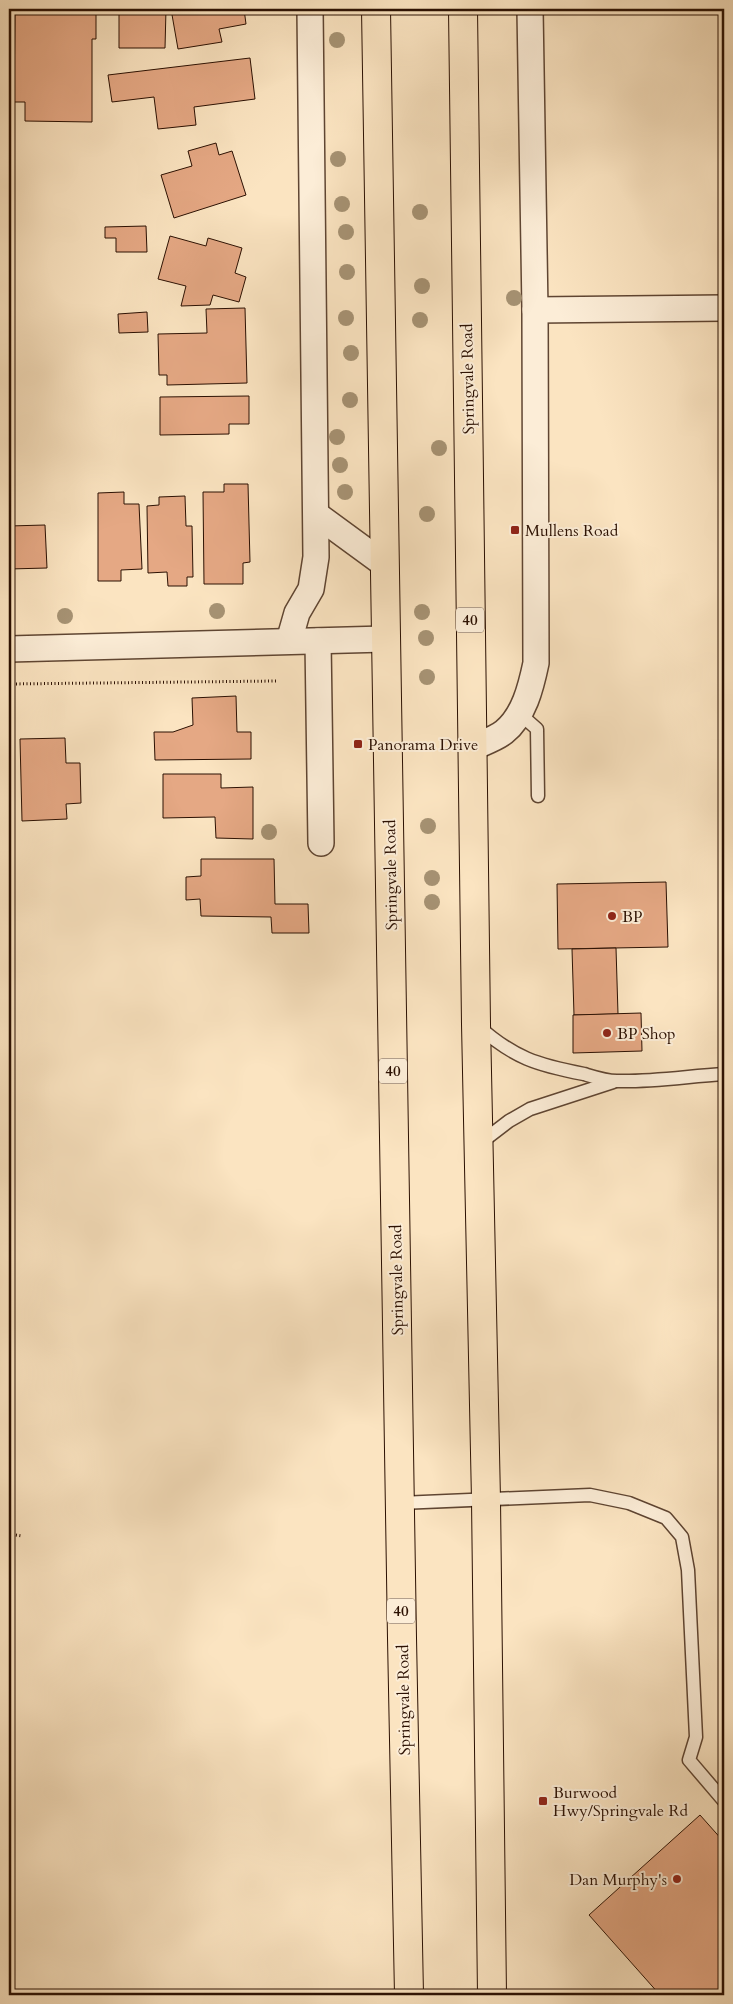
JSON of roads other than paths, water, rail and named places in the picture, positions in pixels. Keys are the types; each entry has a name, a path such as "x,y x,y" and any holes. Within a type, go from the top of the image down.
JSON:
{"highway":[{"name":"Springvale Road","path":"376,9 409,1995"},
{"name":"Springvale Road","path":"463,9 476,1024 486,1500 492,1995"}],"street":[{"path":"289,641 297,613 311,589 315,572 317,515 310,9"},
{"path":"472,748 504,732 520,714 532,682 536,663 535,310 530,9"},
{"path":"535,310 724,308"},
{"path":"317,515 384,564"},
{"path":"9,649 385,639"},
{"path":"318,641 321,843"}],"lane":[{"path":"520,714 537,729 538,796"},
{"path":"476,1024 497,1042 525,1059 549,1067 616,1081 724,1074"},
{"path":"478,1145 509,1121 530,1109 616,1081"},
{"path":"400,1503 590,1496 622,1502 666,1518 682,1537 688,1570 696,1737 689,1760 724,1801"}],"place":[{"name":"Mullens Road","path":"515,530"},
{"name":"Panorama Drive","path":"358,744"},
{"name":"BP","path":"612,916"},
{"name":"BP Shop","path":"607,1033"},
{"name":"Burwood Hwy/Springvale Rd","path":"543,1801"},
{"name":"Dan Murphy's","path":"677,1879"}]}
